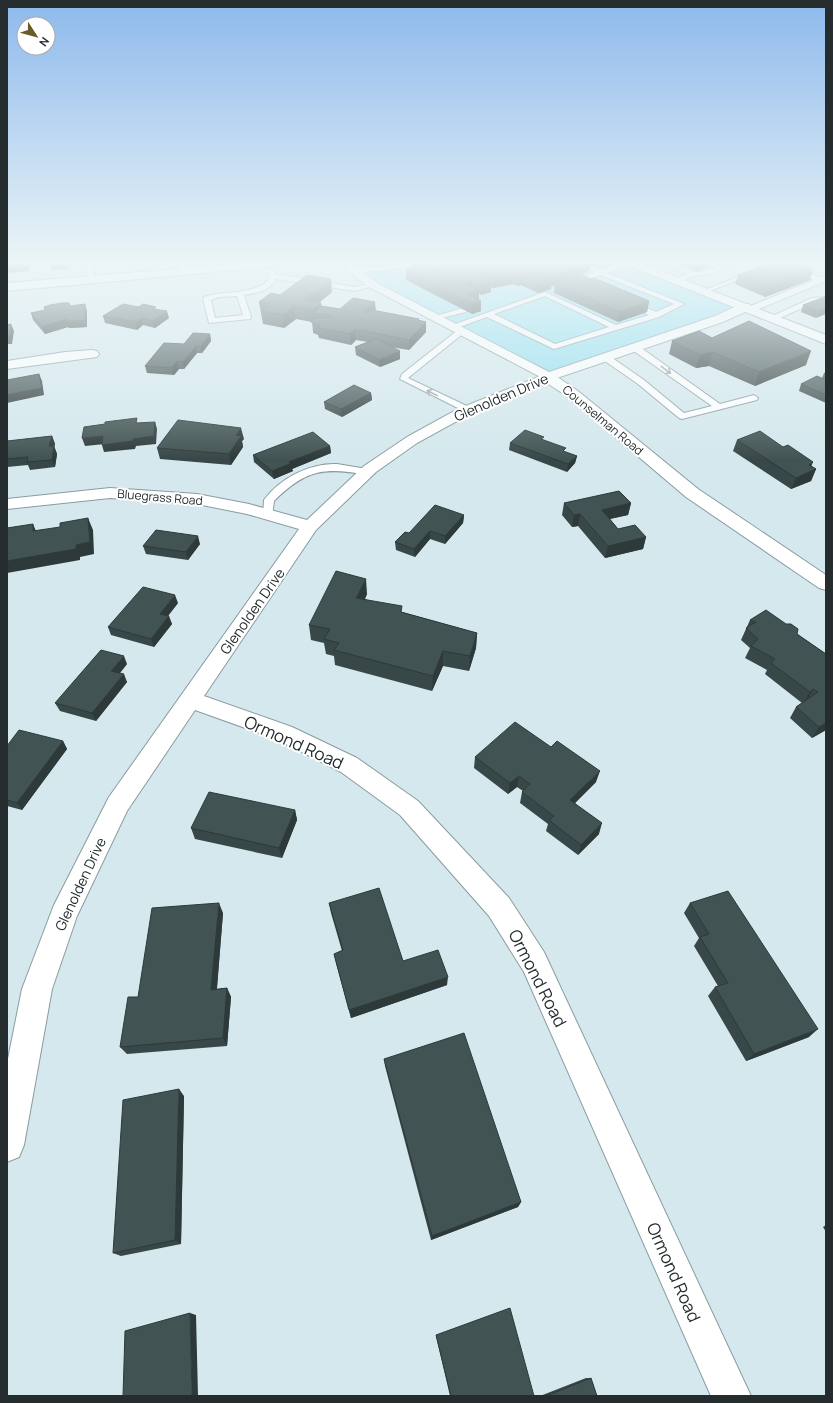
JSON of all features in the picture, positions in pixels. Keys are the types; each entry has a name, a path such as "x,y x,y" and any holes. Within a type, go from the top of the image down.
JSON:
{"street":[{"name":"Counselman Road","path":"457,329 548,377 573,394 692,493 826,584"},
{"name":"Glenolden Drive","path":"7,1145 37,989 64,914 118,804 310,526 367,472 412,440 468,410 548,377 689,329"},
{"path":"802,329 825,338"},
{"path":"7,365 65,356 92,354"},
{"name":"Bluegrass Road","path":"7,504 110,493 196,499 310,526"},
{"name":"Ormond Road","path":"190,700 284,733 349,765 409,808 499,907 534,962 731,1396"}],"lane":[{"path":"455,329 405,376 404,379 468,410"},
{"path":"518,329 554,347 609,329"},
{"path":"634,348 719,407"},
{"path":"605,357 641,382 682,416 754,398"},
{"path":"268,515 269,500 282,486 304,474 325,467 367,472"}],"shaded area":[{"path":"456,329 682,329 548,377"}],"building":[{"path":"7,329 10,329 9,337 7,337"},
{"path":"326,329 355,329 350,334"},
{"path":"357,329 419,329 409,340"},
{"path":"731,329 767,329 811,351 759,372 713,352 700,355 672,341 699,331 712,338"},
{"path":"193,333 210,334 201,346 196,346 183,362 177,361 172,368 145,366 164,343 184,344"},
{"path":"376,339 400,351 379,360 355,347"},
{"path":"39,374 42,388 7,395 7,380"},
{"path":"817,376 826,380 826,395 801,384"},
{"path":"354,385 371,393 341,409 324,402"},
{"path":"137,418 136,423 155,422 154,436 133,439 133,441 102,445 103,436 82,438 84,427 105,424 105,422"},
{"path":"178,420 241,428 236,435 241,436 229,454 157,448"},
{"path":"525,430 544,437 541,439 566,448 563,451 577,456 568,464 510,443"},
{"path":"760,431 783,447 788,445 813,462 809,465 816,469 796,478 737,440"},
{"path":"313,432 330,446 289,462 292,463 272,471 253,455"},
{"path":"52,436 49,446 54,446 52,460 27,462 28,457 7,459 7,441"},
{"path":"619,491 631,503 602,510 618,529 635,525 646,537 608,546 580,514 574,515 564,503"},
{"path":"435,505 464,515 445,536 430,531 414,549 395,542 405,532 409,533"},
{"path":"88,518 90,542 76,545 76,549 7,561 7,528 33,524 33,531 60,527 60,523"},
{"path":"156,530 198,536 186,552 143,546"},
{"path":"336,571 366,579 356,598 402,606 401,612 477,633 470,656 443,651 433,676 334,650 339,643 324,639 330,629 309,625"},
{"path":"143,587 175,595 160,614 169,616 151,639 108,627"},
{"path":"766,610 786,624 791,624 798,629 797,634 826,654 826,723 819,727 796,707 818,692 813,689 810,692 771,663 775,659 751,646 758,639 746,628 756,622 750,620"},
{"path":"101,650 124,656 111,671 124,674 92,713 55,703"},
{"path":"515,722 551,747 557,741 600,771 570,800 602,823 581,845 549,820 554,816 522,792 530,784 519,776 510,783 475,757"},
{"path":"19,730 63,741 17,803 7,800 7,746"},
{"path":"209,792 295,810 279,848 191,828"},
{"path":"379,888 403,961 438,950 448,977 349,1010 334,954 343,950 329,903"},
{"path":"728,891 818,1029 754,1054 715,987 728,983 700,937 709,934 690,903"},
{"path":"219,903 211,990 227,988 223,1038 120,1047 128,997 138,997 152,908"},
{"path":"464,1033 521,1202 432,1236 384,1059"},
{"path":"179,1089 175,1240 113,1253 123,1100"},
{"path":"510,1308 534,1396 451,1396 436,1335"},
{"path":"190,1313 192,1396 123,1396 125,1331"},
{"path":"591,1378 597,1396 546,1396"}]}
